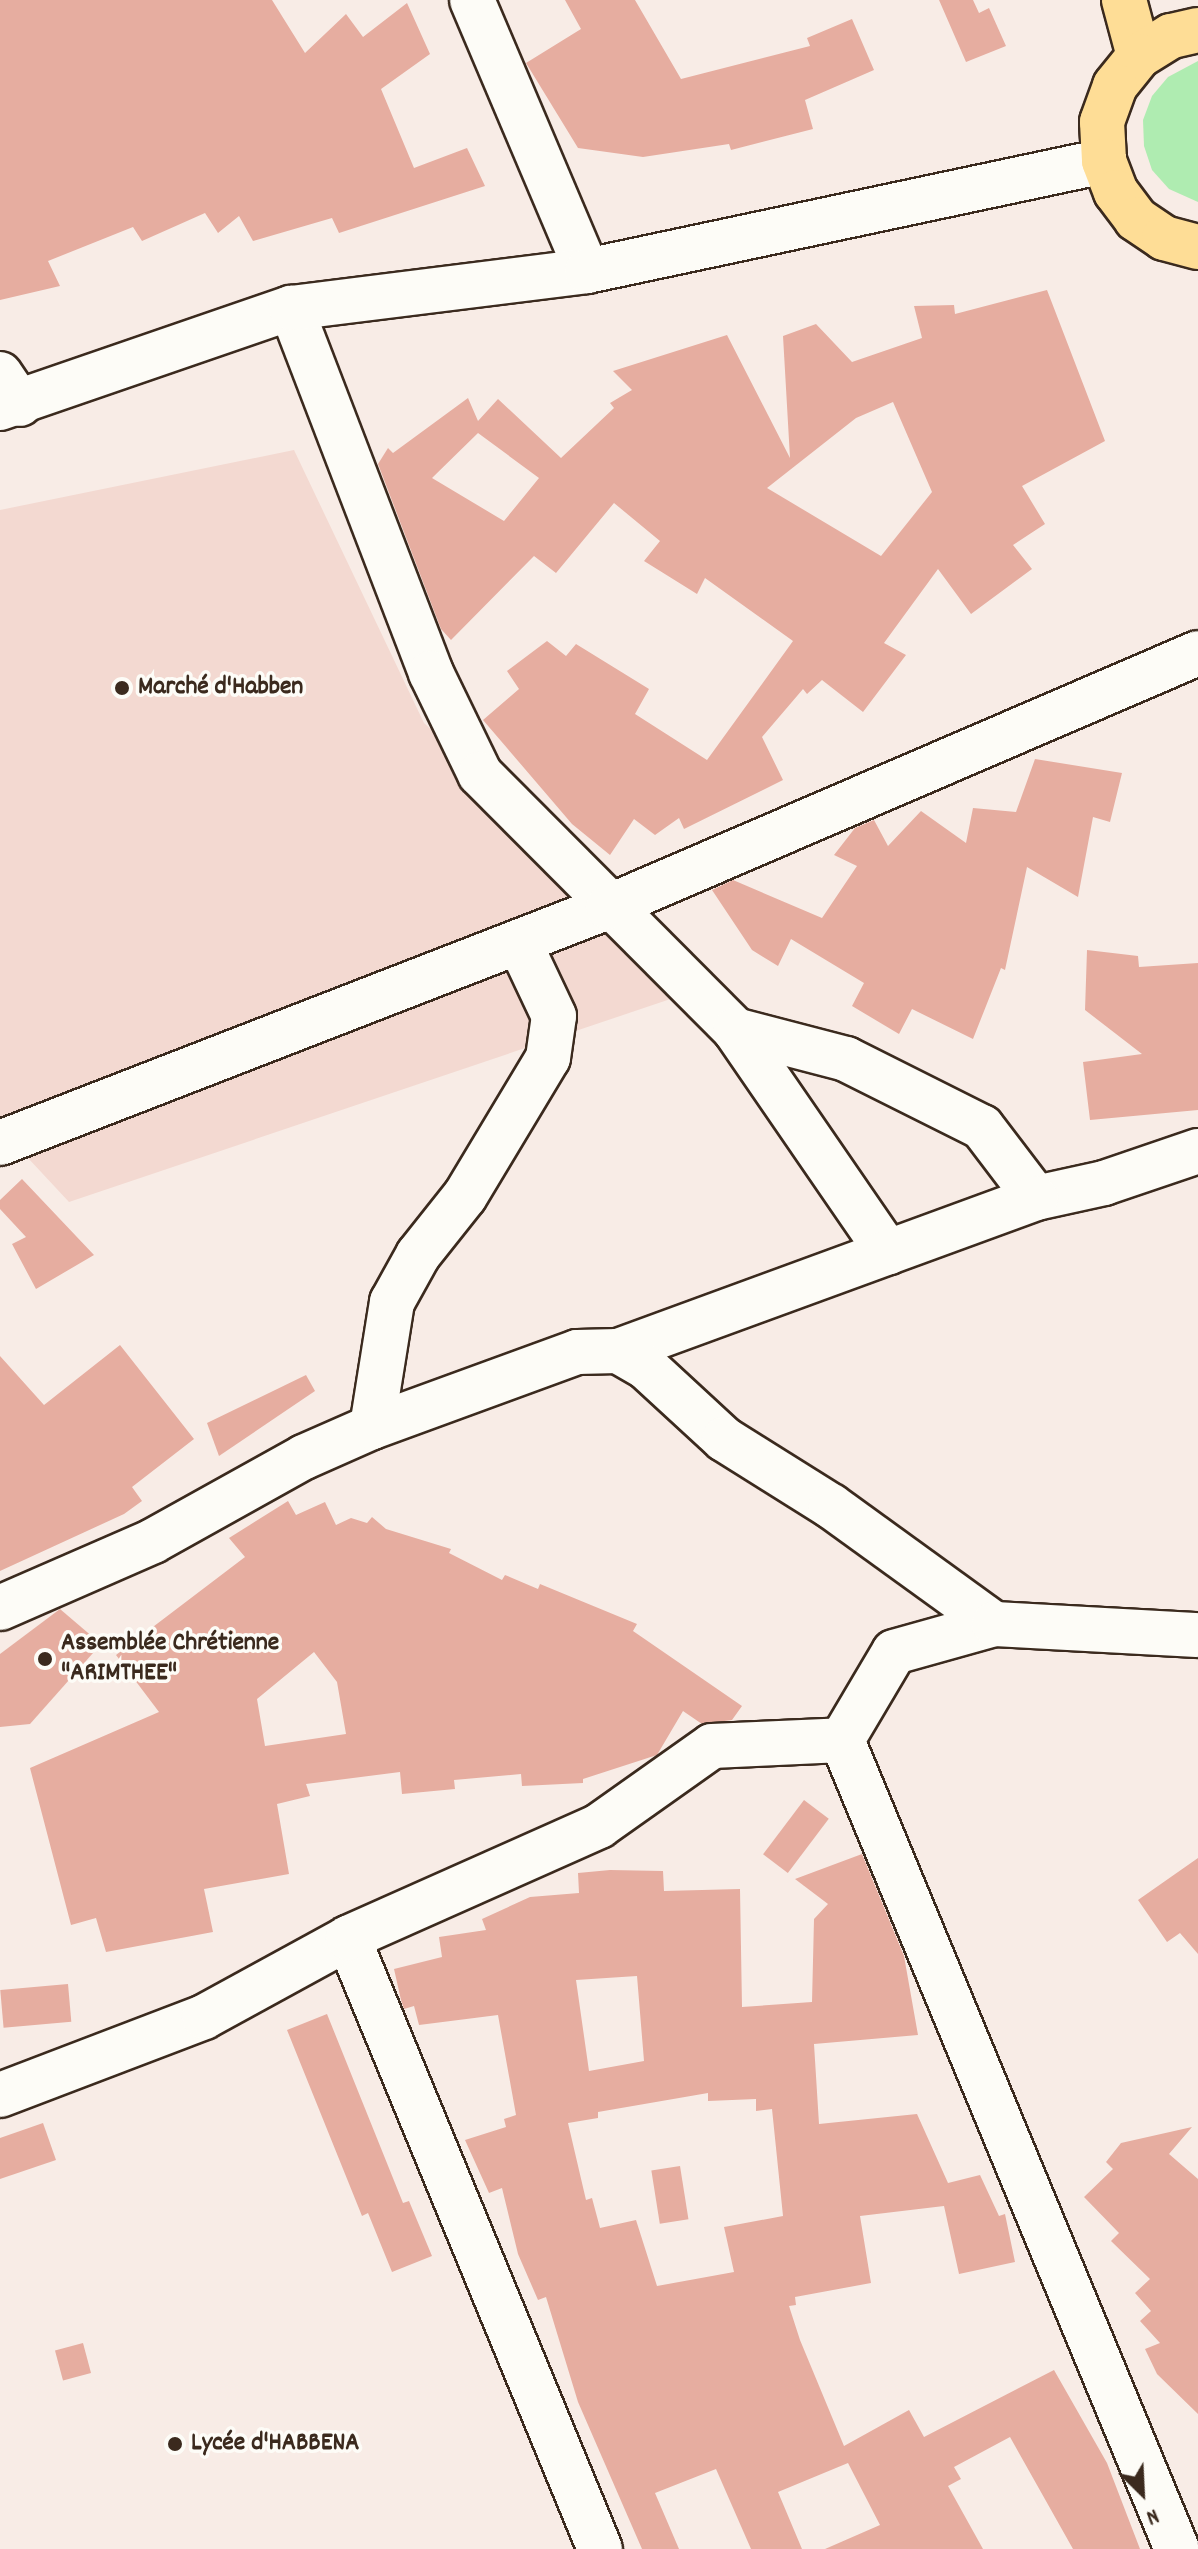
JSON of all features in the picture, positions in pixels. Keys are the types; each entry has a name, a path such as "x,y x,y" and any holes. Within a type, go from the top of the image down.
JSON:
{"highway":[{"path":"1124,0 1139,56"},
{"path":"1193,0 1198,10"},
{"path":"1181,243 1129,210 1104,161 1102,122 1115,86 1139,56 1171,36 1198,30"}],"street":[{"path":"472,0 587,271"},
{"path":"7,395 291,308 587,271 1104,161"},
{"path":"1181,243 1198,270"},
{"path":"291,308 431,673 480,774 608,907 735,1030 888,1253"},
{"path":"0,1143 608,907 1198,653"},
{"path":"372,1427 392,1302 418,1255 465,1196 548,1058 554,1016 519,942"},
{"path":"735,1030 846,1059 982,1127 1036,1198"},
{"path":"0,1608 153,1541 290,1465 372,1427 577,1352 618,1351 1036,1198 1104,1183 1198,1151"},
{"path":"618,1351 647,1368 724,1439 831,1506 994,1624"},
{"path":"842,1740 894,1652 994,1624 1198,1635"},
{"path":"0,2095 204,2017 348,1938 599,1826 712,1746 842,1740"},
{"path":"842,1740 1177,2549"},
{"path":"348,1938 600,2549"}],"shaded area":[{"path":"294,450 424,723 712,985 69,1202 0,1128 0,510"}],"green space":[{"path":"1198,61 1198,202 1169,189 1152,170 1144,146 1143,120 1152,96 1168,77"}],"building":[{"path":"0,0 272,0 305,53 346,14 363,37 407,3 430,54 381,89 414,168 467,148 485,186 339,233 332,218 253,241 239,216 218,233 205,213 142,241 133,227 48,261 60,286 0,300"},
{"path":"565,0 635,0 681,79 810,46 807,38 852,19 874,70 805,100 813,129 731,150 729,144 643,157 578,148 526,63 581,29"},
{"path":"939,0 973,0 979,13 989,8 1006,46 966,62"},
{"path":"1047,290 1105,441 1022,486 1045,524 1013,545 1032,569 971,614 938,569 884,643 906,655 863,712 822,680 807,694 803,689 762,737 783,780 684,829 679,818 655,835 634,819 610,855 572,824 483,720 519,689 507,671 547,641 566,656 576,644 649,689 635,714 707,760 793,641 705,578 697,594 644,561 660,541 614,503 556,573 534,556 451,640 441,629 378,464 388,448 393,453 468,398 478,421 498,399 561,458 614,408 610,403 632,390 613,371 727,335 790,458 783,336 816,324 852,362 922,338 914,306 954,305 955,314","holes":["893,402 932,492 881,556 767,488 856,418","478,433 539,478 504,521 432,478"]},
{"path":"1035,759 1122,773 1110,822 1093,817 1078,897 1027,867 1005,970 1001,968 973,1039 912,1009 899,1034 852,1006 864,983 791,939 778,966 752,950 712,890 733,880 822,918 857,866 834,855 855,828 874,820 888,846 921,811 966,843 973,808 1016,812"},
{"path":"1087,950 1138,956 1139,967 1198,963 1198,1110 1090,1120 1083,1062 1142,1054 1085,1010"},
{"path":"22,1179 94,1255 36,1289 12,1244 26,1237 0,1209 0,1200"},
{"path":"120,1345 194,1439 132,1487 142,1501 124,1514 0,1571 0,1356 44,1405"},
{"path":"306,1375 315,1391 219,1456 207,1423"},
{"path":"288,1501 296,1515 325,1502 336,1525 351,1518 367,1523 372,1517 386,1529 451,1549 449,1553 502,1580 505,1575 538,1589 540,1584 637,1624 633,1631 742,1706 732,1720 702,1724 683,1711 657,1755 583,1779 583,1783 522,1786 521,1774 454,1780 455,1789 402,1794 400,1772 306,1784 310,1796 277,1804 289,1874 204,1889 213,1932 106,1952 96,1918 71,1925 30,1768 159,1712 116,1655 245,1557 229,1538","holes":["314,1652 337,1682 346,1734 265,1746 257,1699"]},
{"path":"60,1609 101,1644 30,1724 0,1727 0,1654"},
{"path":"804,1800 829,1819 788,1873 763,1854"},
{"path":"862,1854 904,1956 918,2035 814,2044 819,2124 917,2114 948,2183 980,2175 999,2216 1005,2214 1015,2262 959,2274 944,2206 860,2216 871,2283 795,2297 796,2305 789,2306 844,2446 909,2410 924,2437 1054,2370 1107,2463 1140,2549 1073,2549 1010,2437 954,2467 961,2479 948,2486 983,2549 825,2549 880,2525 848,2463 778,2492 802,2549 751,2549 716,2469 655,2493 679,2549 642,2549 578,2402 546,2297 538,2300 518,2254 502,2188 489,2193 465,2140 506,2127 504,2119 516,2115 498,2015 419,2025 414,2006 404,2009 394,1969 442,1957 439,1937 486,1930 482,1919 530,1897 579,1893 578,1873 663,1871 664,1891 740,1889 742,2007 812,2002 814,1919 828,1904 795,1879","holes":["637,1976 644,2061 589,2071 576,1980","708,2093 708,2101 756,2099 756,2111 772,2109 783,2216 724,2227 734,2272 657,2286 636,2220 600,2228 592,2198 586,2200 568,2123 598,2118 598,2112"]},
{"path":"1198,1858 1198,1954 1180,1933 1167,1942 1138,1900"},
{"path":"68,1984 71,2022 4,2028 0,1990"},
{"path":"327,2014 403,2203 409,2201 432,2256 392,2272 368,2213 362,2216 287,2030"},
{"path":"43,2123 56,2160 0,2179 0,2138"},
{"path":"1192,2127 1169,2154 1198,2179 1198,2414 1157,2374 1145,2349 1160,2343 1140,2321 1151,2311 1135,2293 1150,2279 1111,2241 1119,2233 1084,2197 1113,2169 1106,2162 1121,2143"},
{"path":"680,2166 688,2219 660,2224 651,2171"},
{"path":"83,2343 91,2373 63,2380 55,2351"}],"place":[{"name":"Marché d'Habben","path":"122,688"},
{"name":"Assemblée Chrétienne \"ARIMTHEE\"","path":"45,1659"},
{"name":"Lycée d'HABBENA","path":"175,2444"}]}
